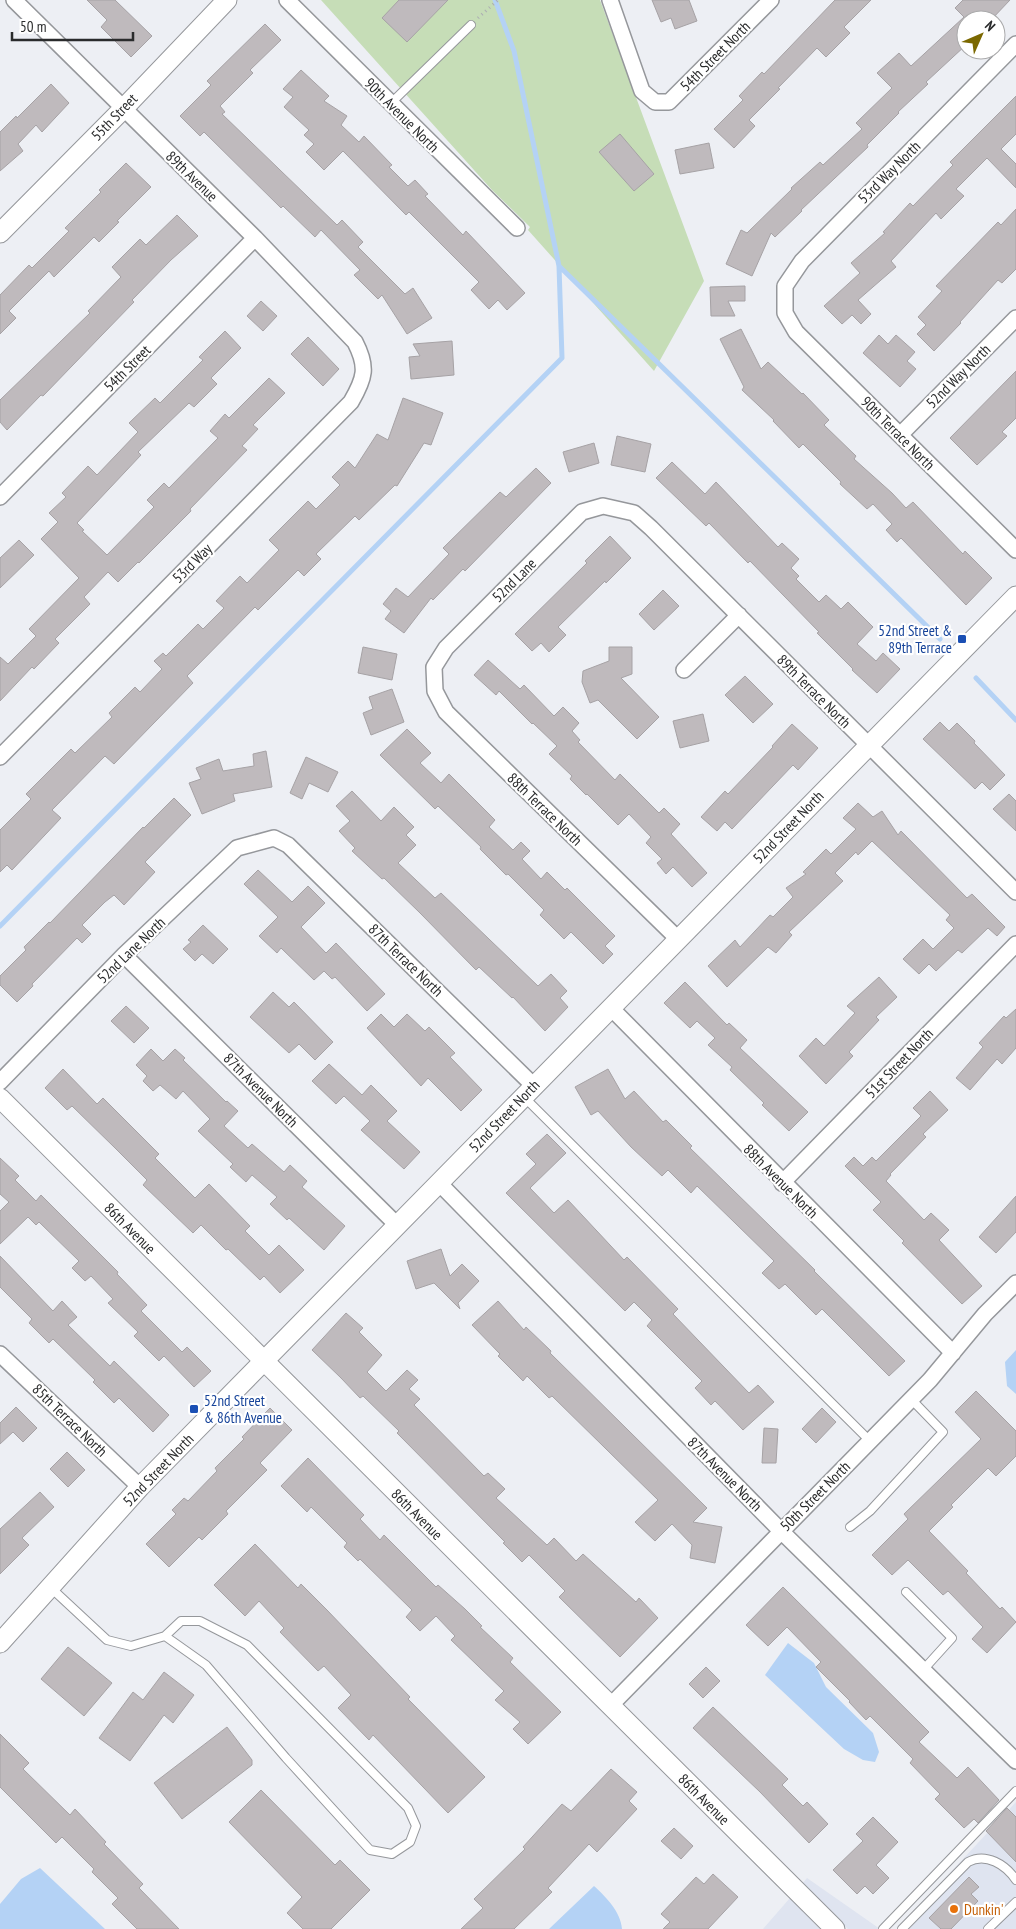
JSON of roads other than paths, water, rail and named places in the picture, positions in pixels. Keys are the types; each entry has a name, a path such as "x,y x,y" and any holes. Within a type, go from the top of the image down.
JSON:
{"street":[{"name":"89th Avenue","path":"14,0 254,238 355,342 363,358"},
{"name":"55th Street","path":"0,233 123,109 226,0"},
{"name":"90th Avenue North","path":"287,0 517,228"},
{"name":"54th Street North","path":"610,0 642,91 655,102 669,102 771,0"},
{"name":"53rd Way North","path":"785,313 786,286 802,261 1016,44"},
{"name":"54th Street","path":"0,497 254,238"},
{"name":"90th Terrace North","path":"785,313 796,332 1016,550"},
{"name":"52nd Way North","path":"900,435 1016,318"},
{"name":"53rd Way","path":"0,757 351,402 362,382 363,358"},
{"name":"89th Terrace North","path":"603,506 634,513 739,615 1016,892"},
{"name":"52nd Lane","path":"434,668 446,648 582,512 603,506"},
{"name":"52nd Street North","path":"0,1643 140,1487 1016,596"},
{"path":"684,670 739,615"},
{"name":"88th Terrace North","path":"434,668 435,691 446,712 678,939"},
{"name":"52nd Lane North","path":"0,1082 124,955 237,848 274,838"},
{"name":"87th Terrace North","path":"274,838 288,845 529,1091"},
{"name":"51st Street North","path":"782,1183 1016,944"},
{"name":"87th Avenue North","path":"124,955 397,1225"},
{"name":"88th Avenue North","path":"611,1008 952,1353"},
{"name":"86th Avenue","path":"0,1098 835,1929"},
{"name":"87th Avenue North","path":"438,1183 781,1531 1015,1759"},
{"name":"50th Street North","path":"610,1706 930,1380 985,1314 1016,1283"},
{"name":"85th Terrace North","path":"0,1354 140,1487"}],"lane":[{"path":"390,104 471,26"},
{"path":"529,1091 870,1440"},
{"path":"850,1527 870,1511 943,1432 911,1399"},
{"path":"50,1587 107,1640 132,1646 165,1636 181,1621 200,1621 247,1645 408,1808 416,1826 410,1842 392,1854 370,1850 286,1758 206,1665 165,1636"},
{"path":"906,1592 952,1638 923,1670"},
{"path":"882,1929 1016,1791"},
{"path":"907,1927 968,1862 974,1859 984,1858 997,1862 1016,1880"},
{"path":"988,1929 1014,1907"}],"water":[{"path":"1016,1350 1016,1394 1007,1386 1005,1362"},
{"path":"788,1643 814,1663 826,1687 873,1733 879,1752 875,1762 863,1760 844,1749 765,1675"},
{"path":"40,1868 105,1929 0,1929 0,1904 21,1879"},
{"path":"594,1886 616,1911 622,1929 549,1929"}],"waterway":[{"path":"0,926 562,358 559,266 514,51 495,0"},
{"path":"559,266 940,639"},
{"path":"976,678 1016,720"}],"place":[{"name":"52nd Street & 89th Terrace","path":"962,639"},
{"name":"52nd Street & 86th Avenue","path":"194,1409"},
{"name":"Dunkin'","path":"954,1909"}]}
